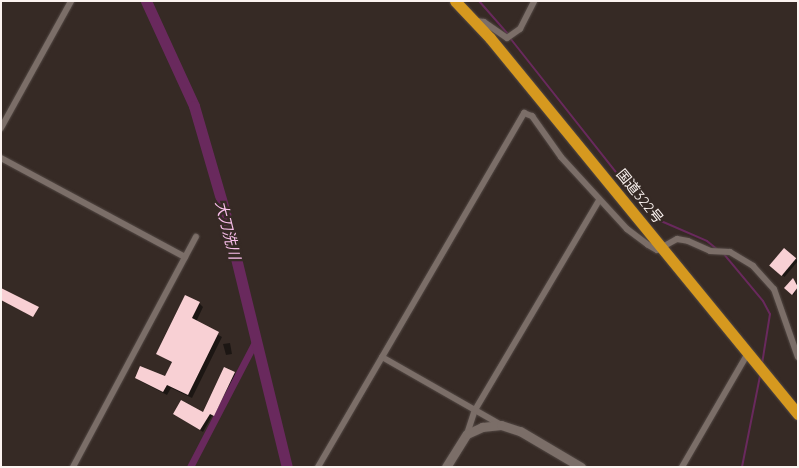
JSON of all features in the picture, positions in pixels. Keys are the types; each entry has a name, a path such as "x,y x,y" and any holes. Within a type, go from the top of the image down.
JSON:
{"highway":[{"name":"国道322号","path":"455,1 475,20 798,414"}],"main road":[{"path":"446,467 467,434 482,427 501,425 520,431 581,467"}],"street":[{"path":"1,128 71,1"},
{"path":"475,20 484,22 507,38 520,29 534,1"},
{"path":"318,467 524,114 532,116 561,157 599,200 636,237 657,250 677,239 688,241 710,251 730,252 753,266 774,289 798,357"},
{"path":"1,158 185,257"},
{"path":"467,434 475,410 599,200"},
{"path":"73,467 196,237"},
{"path":"682,467 748,353"},
{"path":"382,357 501,425"}],"building":[{"path":"784,248 796,258 781,276 769,266"},
{"path":"793,278 798,287 792,295 784,288"},
{"path":"1,288 39,307 33,317 1,300"},
{"path":"185,295 200,302 192,318 219,332 188,395 167,385 163,392 135,378 140,366 165,376 172,362 156,354"},
{"path":"224,367 235,372 214,416 210,414 200,430 173,414 181,400 203,412"}],"waterway":[{"name":"大刀洗川","path":"146,1 194,106 224,209 287,467"},
{"path":"479,1 508,34"},
{"path":"510,38 637,199 661,221 707,241 717,249"},
{"path":"723,253 763,301 770,314 762,364"},
{"path":"190,467 256,340"},
{"path":"742,467 760,376"}]}
